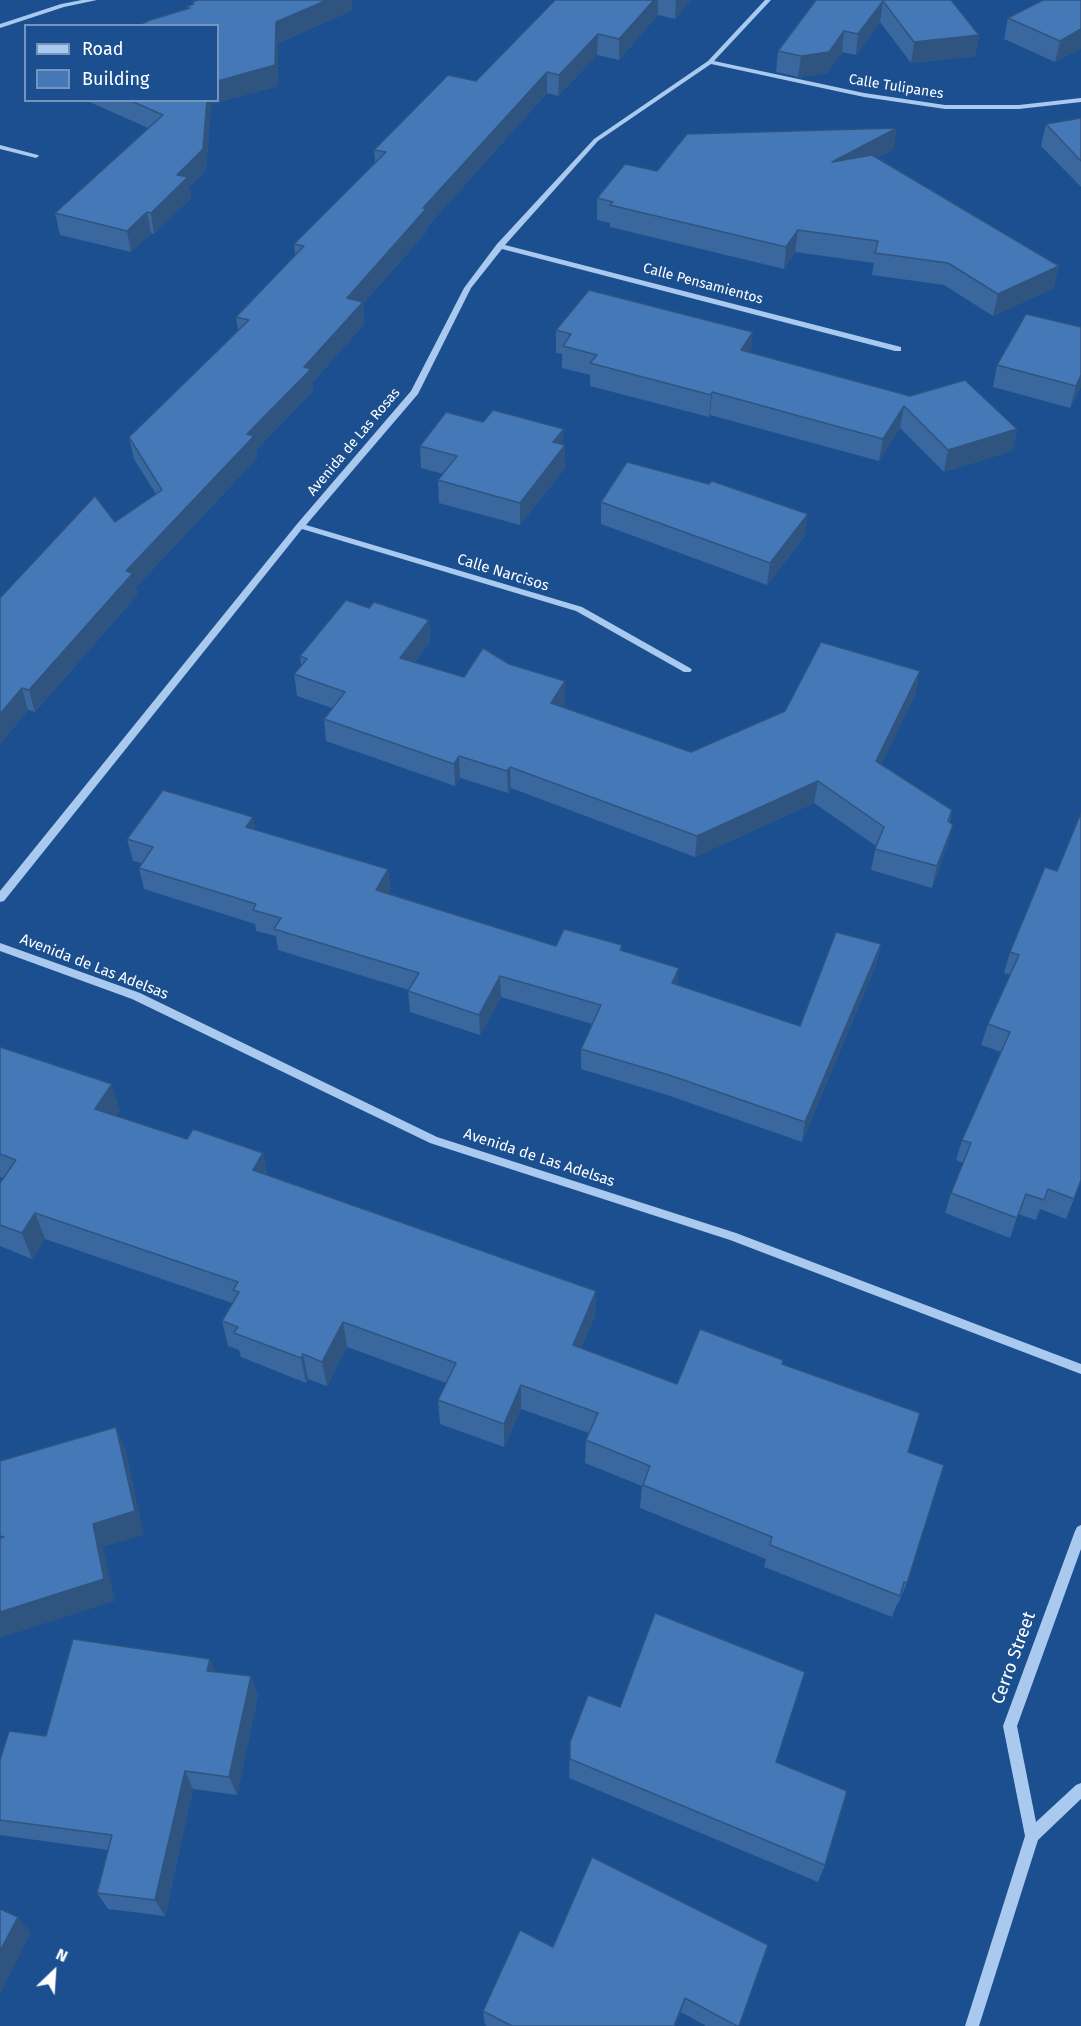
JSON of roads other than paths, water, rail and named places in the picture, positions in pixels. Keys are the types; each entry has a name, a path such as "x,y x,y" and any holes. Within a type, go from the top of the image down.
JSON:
{"street":[{"path":"0,26 63,6 94,0"},
{"name":"Avenida de Las Rosas","path":"0,898 300,526 415,392 468,288 500,246 596,140 710,62 768,0"},
{"name":"Calle Tulipanes","path":"710,62 864,95 945,107 1019,107 1081,100"},
{"path":"0,147 36,156"},
{"name":"Calle Pensamientos","path":"500,246 898,349"},
{"name":"Calle Narcisos","path":"300,526 579,609 687,670"},
{"name":"Avenida de Las Adelsas","path":"0,947 136,996 435,1140 732,1236 1081,1370"},
{"name":"Cerro Street","path":"972,2026 1032,1836 1010,1726 1081,1531"},
{"name":"Cerro Street","path":"1032,1836 1081,1790"}]}
